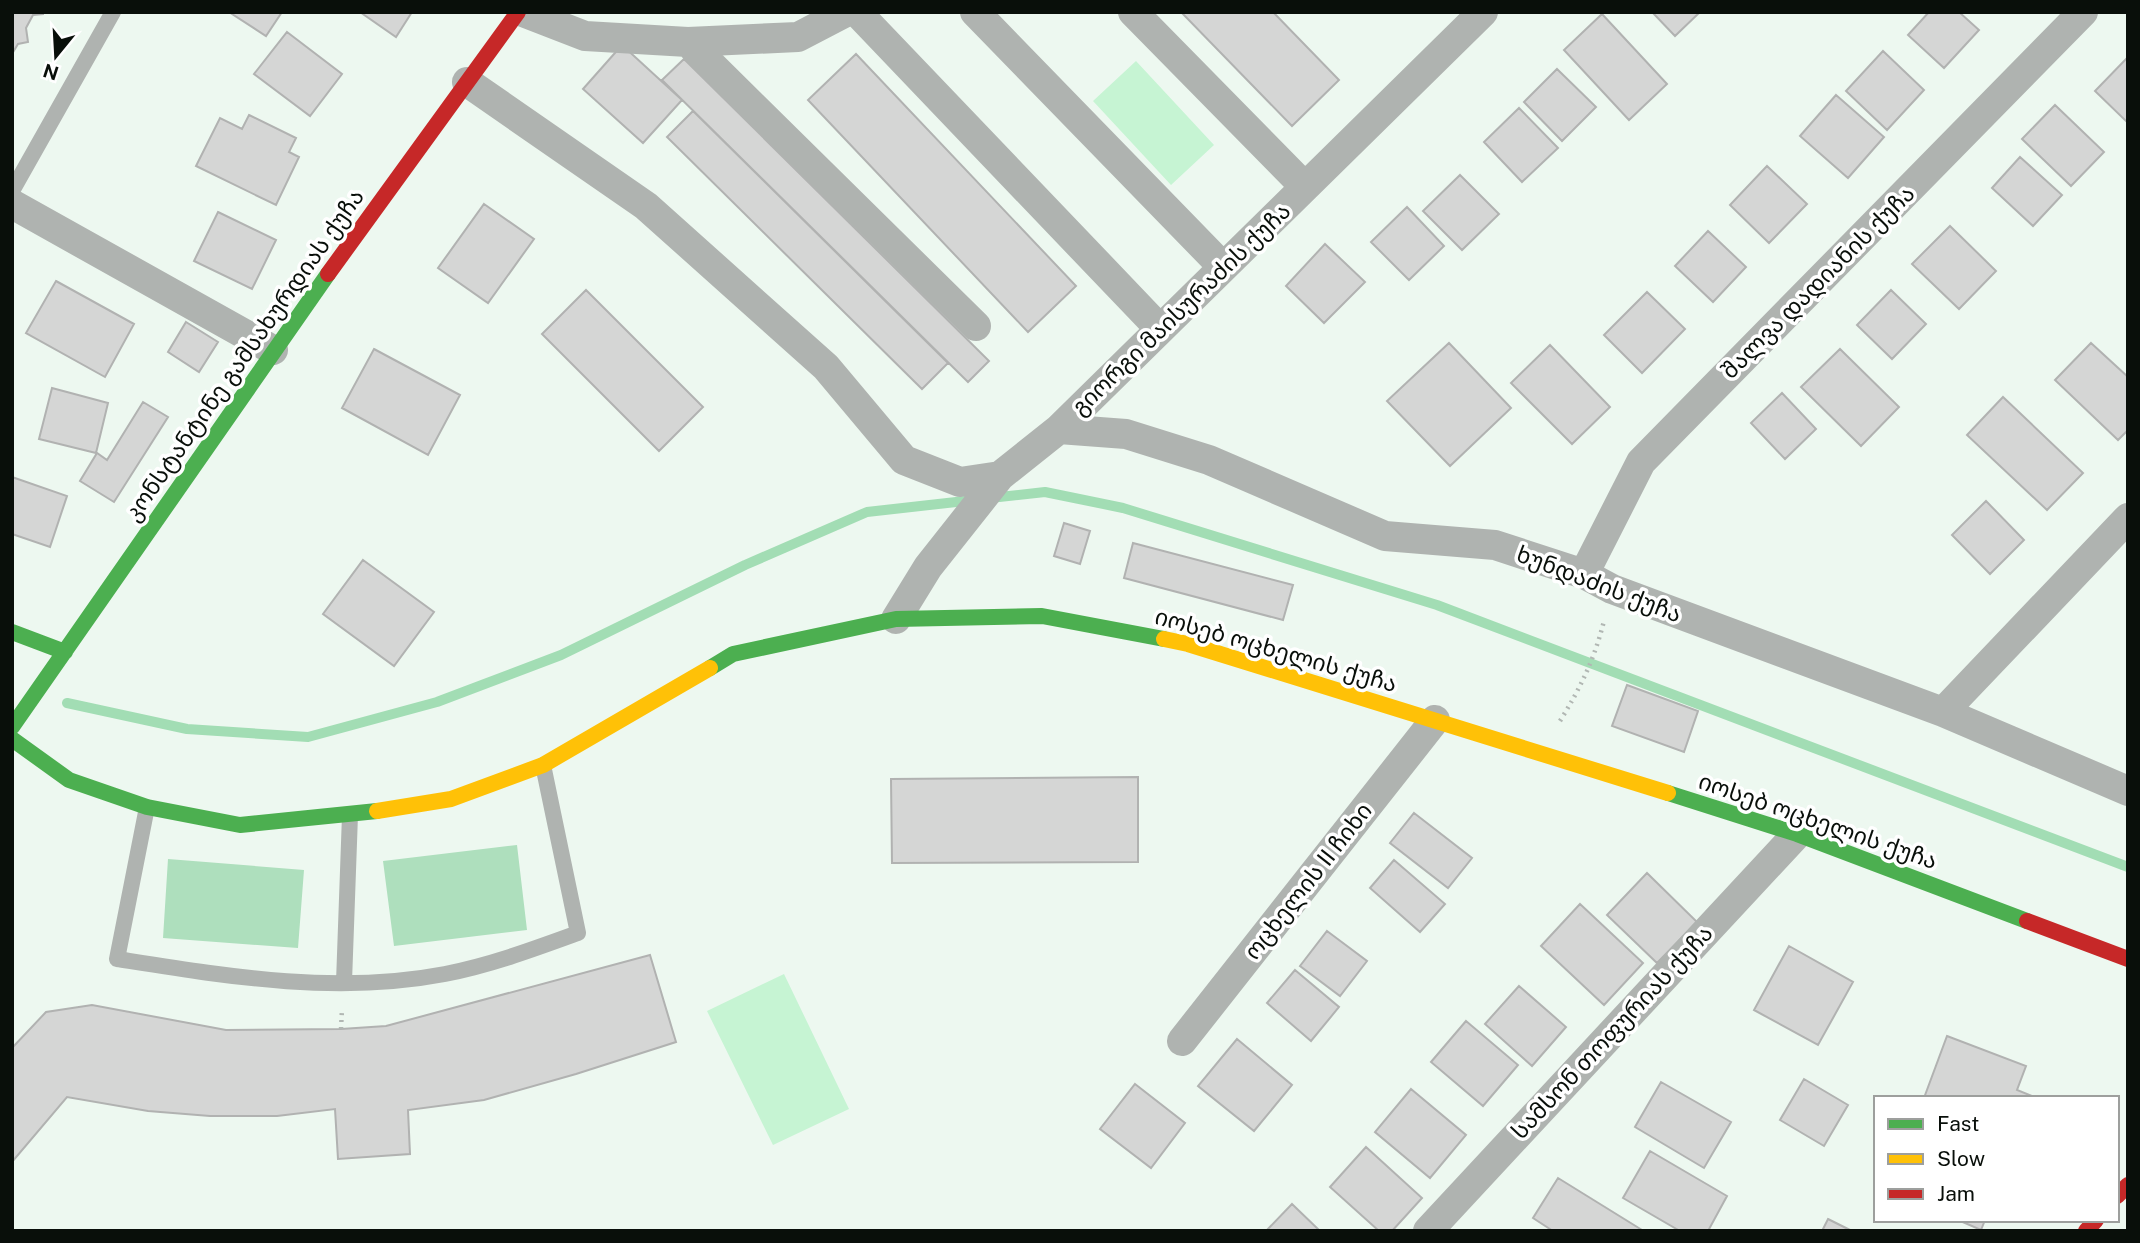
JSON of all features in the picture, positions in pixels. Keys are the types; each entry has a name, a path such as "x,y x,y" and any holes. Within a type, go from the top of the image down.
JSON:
{"street":[{"path":"520,12 585,36 688,42 799,37 846,12"},
{"name":"კონსტანტინე გამსახურდიას ქუჩა","path":"12,727 273,350 520,12"},
{"path":"857,12 1160,329"},
{"path":"975,12 1223,267"},
{"path":"1133,12 1305,187"},
{"name":"გიორგი მაისურაძის ქუჩა","path":"896,619 928,567 1000,476 1059,429 1483,12"},
{"name":"შალვა დადიანის ქუჩა","path":"1584,574 1641,462 2083,12"},
{"path":"688,42 976,326"},
{"path":"467,82 646,206 826,367 904,460 960,482 1000,476"},
{"path":"12,204 273,350"},
{"name":"ხუნდაძის ქუჩა","path":"1059,429 1126,434 1209,460 1385,536 1495,545 1584,574 1612,589 1944,712 2128,791"},
{"path":"1944,712 2128,518"},
{"name":"იოსებ ოცხელის ქუჩა","path":"12,739 69,780 147,807 240,825 350,815 451,799 543,765 733,654 896,619 1042,616 1188,644 1541,751 1797,834 2128,959"},
{"path":"12,632 65,652"},
{"name":"ოცხელის II ჩიხი","path":"1182,1041 1434,720"},
{"name":"სამსონ თოფურიას ქუჩა","path":"1427,1231 1797,834"}],"lane":[{"path":"12,191 113,12"},
{"path":"147,807 117,959 293,983 391,981 444,974 502,961 578,933 543,765"},
{"path":"344,982 350,815"}],"path":[{"path":"1541,751 1585,680 1597,650"}],"green space":[{"path":"1136,61 1214,145 1171,185 1093,101"},
{"path":"517,845 527,930 394,946 383,861"},
{"path":"168,859 304,870 298,948 163,938"},
{"path":"784,974 849,1109 773,1145 707,1011"}],"building":[{"path":"12,12 43,14 33,15 26,28 28,42 18,44 12,54"},
{"path":"229,12 282,12 266,36"},
{"path":"360,12 412,12 396,37"},
{"path":"1181,12 1273,12 1339,80 1292,126"},
{"path":"1652,12 1700,12 1675,36"},
{"path":"1929,12 1959,12 1979,30 1944,68 1908,35"},
{"path":"1602,14 1667,84 1629,120 1564,50"},
{"path":"287,32 342,74 310,116 254,74"},
{"path":"622,45 682,100 643,143 583,89"},
{"path":"1883,51 1924,90 1887,130 1846,91"},
{"path":"856,54 1076,286 1028,332 808,100"},
{"path":"2128,57 2128,123 2095,91"},
{"path":"684,59 989,361 968,382 662,80"},
{"path":"1557,69 1596,107 1562,141 1524,102"},
{"path":"1836,95 1884,137 1848,178 1800,136"},
{"path":"2055,105 2104,152 2071,186 2022,139"},
{"path":"1519,108 1558,148 1522,182 1484,142"},
{"path":"693,111 948,363 922,389 667,137"},
{"path":"249,115 296,138 289,152 299,157 276,205 196,166 220,118 242,129"},
{"path":"2020,157 2062,195 2033,226 1992,188"},
{"path":"1767,166 1807,204 1769,243 1730,205"},
{"path":"1460,175 1499,214 1462,250 1423,211"},
{"path":"484,204 534,239 488,303 438,268"},
{"path":"1407,207 1444,246 1409,280 1371,242"},
{"path":"218,212 276,240 252,289 194,261"},
{"path":"1950,226 1996,271 1959,309 1912,264"},
{"path":"1708,231 1746,267 1713,302 1675,266"},
{"path":"1325,244 1365,282 1324,323 1286,286"},
{"path":"56,281 134,324 105,377 26,333"},
{"path":"586,290 703,407 659,451 542,334"},
{"path":"1891,290 1926,324 1892,359 1857,325"},
{"path":"1647,292 1685,329 1642,373 1604,335"},
{"path":"186,322 218,342 199,372 168,352"},
{"path":"1449,343 1511,408 1450,466 1387,401"},
{"path":"2091,343 2128,377 2128,430 2118,440 2055,380"},
{"path":"1550,345 1610,407 1572,444 1511,383"},
{"path":"374,349 460,395 428,455 342,408"},
{"path":"1840,349 1899,407 1861,446 1801,387"},
{"path":"52,388 108,403 96,453 39,439"},
{"path":"1782,393 1816,429 1785,459 1751,423"},
{"path":"2003,397 2083,473 2047,510 1967,435"},
{"path":"143,402 168,417 114,502 80,481 97,453 107,460"},
{"path":"12,477 67,496 50,547 12,534"},
{"path":"1986,501 2024,540 1990,574 1952,535"},
{"path":"1064,523 1090,531 1080,564 1054,556"},
{"path":"1133,543 1293,585 1283,620 1124,578"},
{"path":"363,560 434,612 394,666 323,614"},
{"path":"1627,685 1698,711 1684,752 1612,726"},
{"path":"1138,777 1138,862 892,863 891,779"},
{"path":"1414,813 1472,858 1448,888 1390,843"},
{"path":"1394,860 1445,904 1420,932 1370,888"},
{"path":"1647,873 1697,922 1657,963 1607,915"},
{"path":"1580,904 1643,963 1604,1005 1541,946"},
{"path":"1327,931 1367,961 1340,996 1300,966"},
{"path":"1789,946 1853,982 1818,1045 1754,1010"},
{"path":"650,955 676,1042 484,1100 408,1110 410,1154 338,1159 335,1109 277,1116 210,1116 148,1111 67,1097 12,1162 12,1048 46,1012 92,1005 226,1030 386,1026"},
{"path":"1295,970 1339,1007 1311,1041 1267,1003"},
{"path":"1519,986 1566,1027 1532,1066 1485,1024"},
{"path":"1466,1021 1518,1065 1483,1106 1431,1062"},
{"path":"1947,1036 2026,1066 2017,1090 2032,1096 1925,1096"},
{"path":"1237,1039 1292,1085 1254,1131 1198,1086"},
{"path":"1804,1079 1848,1105 1824,1146 1780,1120"},
{"path":"1661,1082 1731,1122 1704,1168 1635,1127"},
{"path":"1135,1084 1185,1123 1151,1168 1100,1129"},
{"path":"1411,1089 1466,1135 1430,1178 1375,1132"},
{"path":"1366,1147 1422,1198 1392,1231 1379,1231 1330,1187"},
{"path":"1650,1151 1727,1196 1708,1231 1680,1231 1623,1198"},
{"path":"1558,1178 1642,1231 1553,1231 1533,1218"},
{"path":"1292,1204 1320,1231 1266,1231"},
{"path":"1828,1219 1852,1231 1822,1231"},
{"path":"1963,1222 1984,1222 1981,1230"}],"waterway":[{"path":"990,498 1045,492 1123,508 1437,605 2128,867"},
{"path":"67,703 187,729 308,737 437,702 561,655 745,565 867,512 974,500"}],"traffic: fast":[{"path":"12,727 328,274"},
{"path":"710,668 733,654 896,619 1042,616 1164,639"},
{"path":"12,632 65,652"},
{"path":"12,739 69,780 147,807 240,825 377,811"},
{"path":"1668,793 1797,834 2027,921"}],"traffic: slow":[{"path":"1164,639 1188,644 1668,793"},
{"path":"377,811 451,799 543,765 710,668"}],"traffic: jam":[{"path":"328,274 518,12"},
{"path":"2027,921 2128,959"},
{"path":"2119,1194 2128,1185"},
{"path":"2086,1231 2094,1222"}]}
